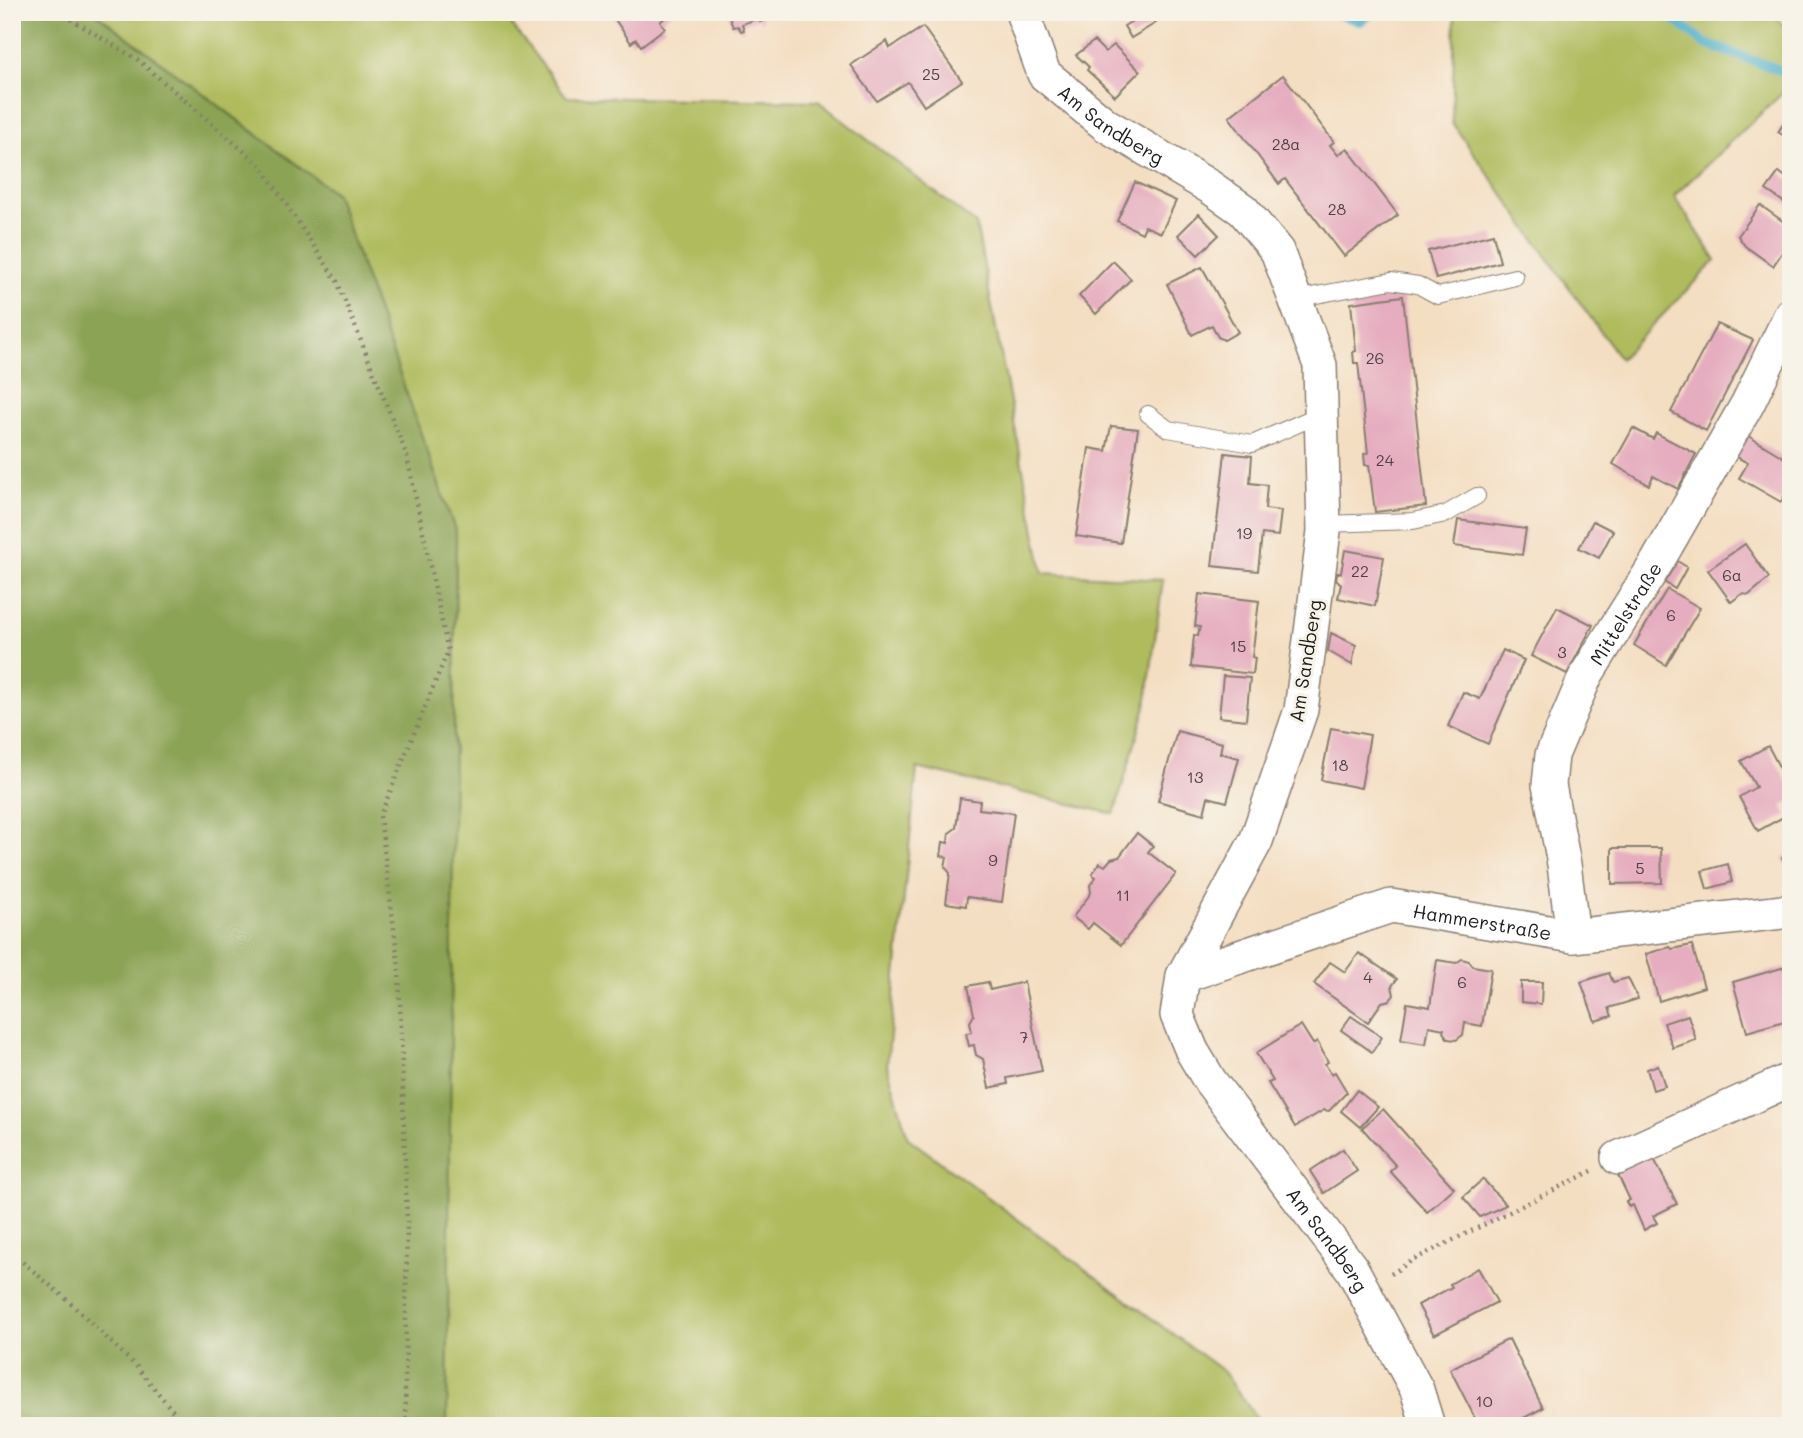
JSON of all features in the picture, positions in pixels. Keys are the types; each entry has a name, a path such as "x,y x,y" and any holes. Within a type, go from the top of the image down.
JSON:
{"street":[{"name":"Am Sandberg","path":"1023,12 1044,74 1106,124 1243,210 1278,251 1320,365 1324,524 1301,710 1256,841 1183,976 1177,1015 1192,1051 1210,1081 1352,1269 1417,1390 1428,1426"},
{"name":"Mittelstraße","path":"1573,936 1564,864 1549,785 1552,755 1586,675 1657,562 1748,403 1791,314"},
{"name":"Hammerstraße","path":"1183,976 1391,906 1573,936 1791,911"},
{"path":"1618,1158 1791,1079"}],"lane":[{"path":"1295,299 1391,281 1418,285 1438,296 1516,277"},
{"path":"1148,414 1168,429 1252,444 1321,414"},
{"path":"1324,524 1413,521 1446,514 1477,496"}],"path":[{"path":"59,12 138,60 261,166 337,281 407,456 448,651 380,816 399,969 407,1221 407,1426"},
{"path":"1363,1290 1413,1260 1618,1158"},
{"path":"12,1253 65,1298 137,1367 185,1426"}],"green space":[{"path":"12,12 94,12 336,194 456,533 447,1426 12,1426"},
{"path":"94,12 502,12 567,97 818,101 976,224 1043,573 1163,580 1146,706 1114,814 917,768 887,1065 908,1138 1224,1372 1262,1426 447,1426 456,533 336,194"},
{"path":"1455,12 1772,12 1791,35 1791,85 1674,196 1716,260 1620,359 1452,123"}],"building":[{"path":"610,12 672,12 660,22 665,28 641,46 636,39 631,43"},
{"path":"727,12 785,12 780,19 779,15 772,17 771,14 761,17 763,21 760,22 759,18 742,24 744,30 741,31 738,26 733,27"},
{"path":"1150,12 1156,23 1131,38 1124,26"},
{"path":"923,27 962,81 924,106 908,82 877,101 851,65 887,41 890,48"},
{"path":"1094,41 1105,52 1114,45 1140,71 1115,96 1087,70 1089,67 1076,55"},
{"path":"1283,75 1334,142 1330,145 1338,155 1347,148 1398,215 1344,256 1285,179 1279,184 1229,117"},
{"path":"1791,113 1791,140 1778,132"},
{"path":"1779,172 1791,181 1791,207 1766,190"},
{"path":"1135,182 1176,201 1161,233 1145,226 1142,233 1117,221"},
{"path":"1760,205 1791,227 1791,239 1773,266 1745,246 1738,236"},
{"path":"1199,214 1219,235 1198,255 1178,235"},
{"path":"1493,234 1500,262 1436,279 1428,251"},
{"path":"1113,261 1131,279 1096,314 1079,296"},
{"path":"1202,267 1238,332 1224,340 1218,337 1212,325 1192,335 1167,284"},
{"path":"1403,296 1426,506 1375,512 1369,465 1365,465 1364,454 1368,453 1358,363 1354,363 1353,352 1356,351 1351,303"},
{"path":"1717,324 1753,340 1706,431 1671,412"},
{"path":"1111,426 1138,429 1121,543 1076,536 1089,448 1106,451"},
{"path":"1633,428 1653,439 1656,433 1696,454 1678,489 1653,476 1649,485 1613,464"},
{"path":"1745,434 1791,462 1791,485 1781,502 1739,478 1748,463 1733,455"},
{"path":"1225,453 1252,456 1250,483 1267,485 1265,509 1281,511 1278,536 1262,534 1258,571 1212,566"},
{"path":"1458,520 1526,529 1522,555 1454,546"},
{"path":"1593,521 1613,531 1599,558 1579,548"},
{"path":"1745,544 1769,578 1749,595 1742,594 1731,602 1708,570"},
{"path":"1345,550 1384,557 1375,606 1338,598 1341,584 1336,579 1337,573 1341,573"},
{"path":"1674,559 1687,567 1675,589 1661,580"},
{"path":"1667,589 1700,608 1666,665 1634,645"},
{"path":"1199,594 1259,601 1252,657 1255,658 1253,674 1191,667 1194,635 1198,636 1200,627 1195,626"},
{"path":"1557,607 1593,625 1567,674 1531,656"},
{"path":"1331,633 1356,645 1352,665 1328,651"},
{"path":"1503,650 1524,660 1488,744 1448,726 1463,692 1480,699"},
{"path":"1223,676 1250,678 1246,720 1219,717"},
{"path":"1331,728 1370,735 1361,788 1321,780"},
{"path":"1177,731 1222,743 1220,753 1239,758 1227,802 1208,797 1204,814 1158,801"},
{"path":"1768,746 1791,789 1791,801 1782,806 1787,815 1758,831 1739,797 1756,787 1741,761"},
{"path":"960,798 980,801 979,809 1014,813 1002,902 967,897 966,906 946,903 950,873 945,867 947,857 941,856 943,842 948,843 949,833 956,828"},
{"path":"1137,833 1153,846 1148,852 1176,874 1121,945 1093,923 1088,929 1073,917 1091,893 1090,885 1096,877 1092,874 1100,863 1105,866 1111,859 1119,857"},
{"path":"1612,848 1661,848 1662,883 1612,884"},
{"path":"1791,853 1791,873 1782,858"},
{"path":"1728,864 1732,882 1707,889 1702,871"},
{"path":"1692,945 1704,987 1659,1001 1646,954 1670,947 1672,949"},
{"path":"1359,953 1397,979 1392,986 1394,995 1390,1000 1382,1002 1368,1022 1314,984 1330,962 1345,972"},
{"path":"1462,959 1473,966 1491,969 1482,1026 1465,1023 1463,1035 1456,1040 1448,1039 1444,1029 1429,1026 1426,1044 1401,1040 1407,1003 1430,1007 1437,960 1456,963"},
{"path":"1785,967 1791,985 1791,1019 1747,1032 1733,982"},
{"path":"1609,973 1613,982 1628,978 1638,999 1609,1008 1612,1016 1595,1021 1581,982"},
{"path":"988,982 990,990 1024,982 1042,1071 1007,1078 1008,1084 989,1088 983,1059 976,1055 974,1045 969,1046 966,1033 972,1032 970,1022 974,1015 968,986"},
{"path":"1521,982 1542,982 1541,1004 1521,1002"},
{"path":"1688,1015 1696,1040 1673,1048 1664,1023"},
{"path":"1351,1016 1382,1037 1372,1052 1341,1030"},
{"path":"1301,1025 1313,1044 1317,1041 1328,1062 1325,1064 1331,1074 1335,1072 1347,1092 1329,1111 1324,1110 1295,1127 1268,1083 1273,1081 1256,1053"},
{"path":"1658,1065 1665,1086 1653,1090 1647,1069"},
{"path":"1357,1090 1378,1107 1360,1127 1341,1111"},
{"path":"1383,1109 1454,1188 1427,1212 1390,1171 1396,1166 1362,1128"},
{"path":"1343,1149 1357,1171 1324,1193 1310,1171"},
{"path":"1651,1153 1677,1204 1653,1216 1657,1223 1644,1230 1633,1205 1629,1207 1626,1202 1630,1200 1616,1171"},
{"path":"1483,1179 1506,1205 1480,1217 1463,1197"},
{"path":"1478,1268 1497,1302 1434,1335 1418,1305 1452,1287 1450,1284"},
{"path":"1509,1339 1543,1408 1508,1426 1479,1426 1450,1369"}],"waterway":[{"path":"1334,12 1360,21 1373,12"},
{"path":"1410,12 1443,12"},
{"path":"1664,12 1706,44 1791,74"}]}
